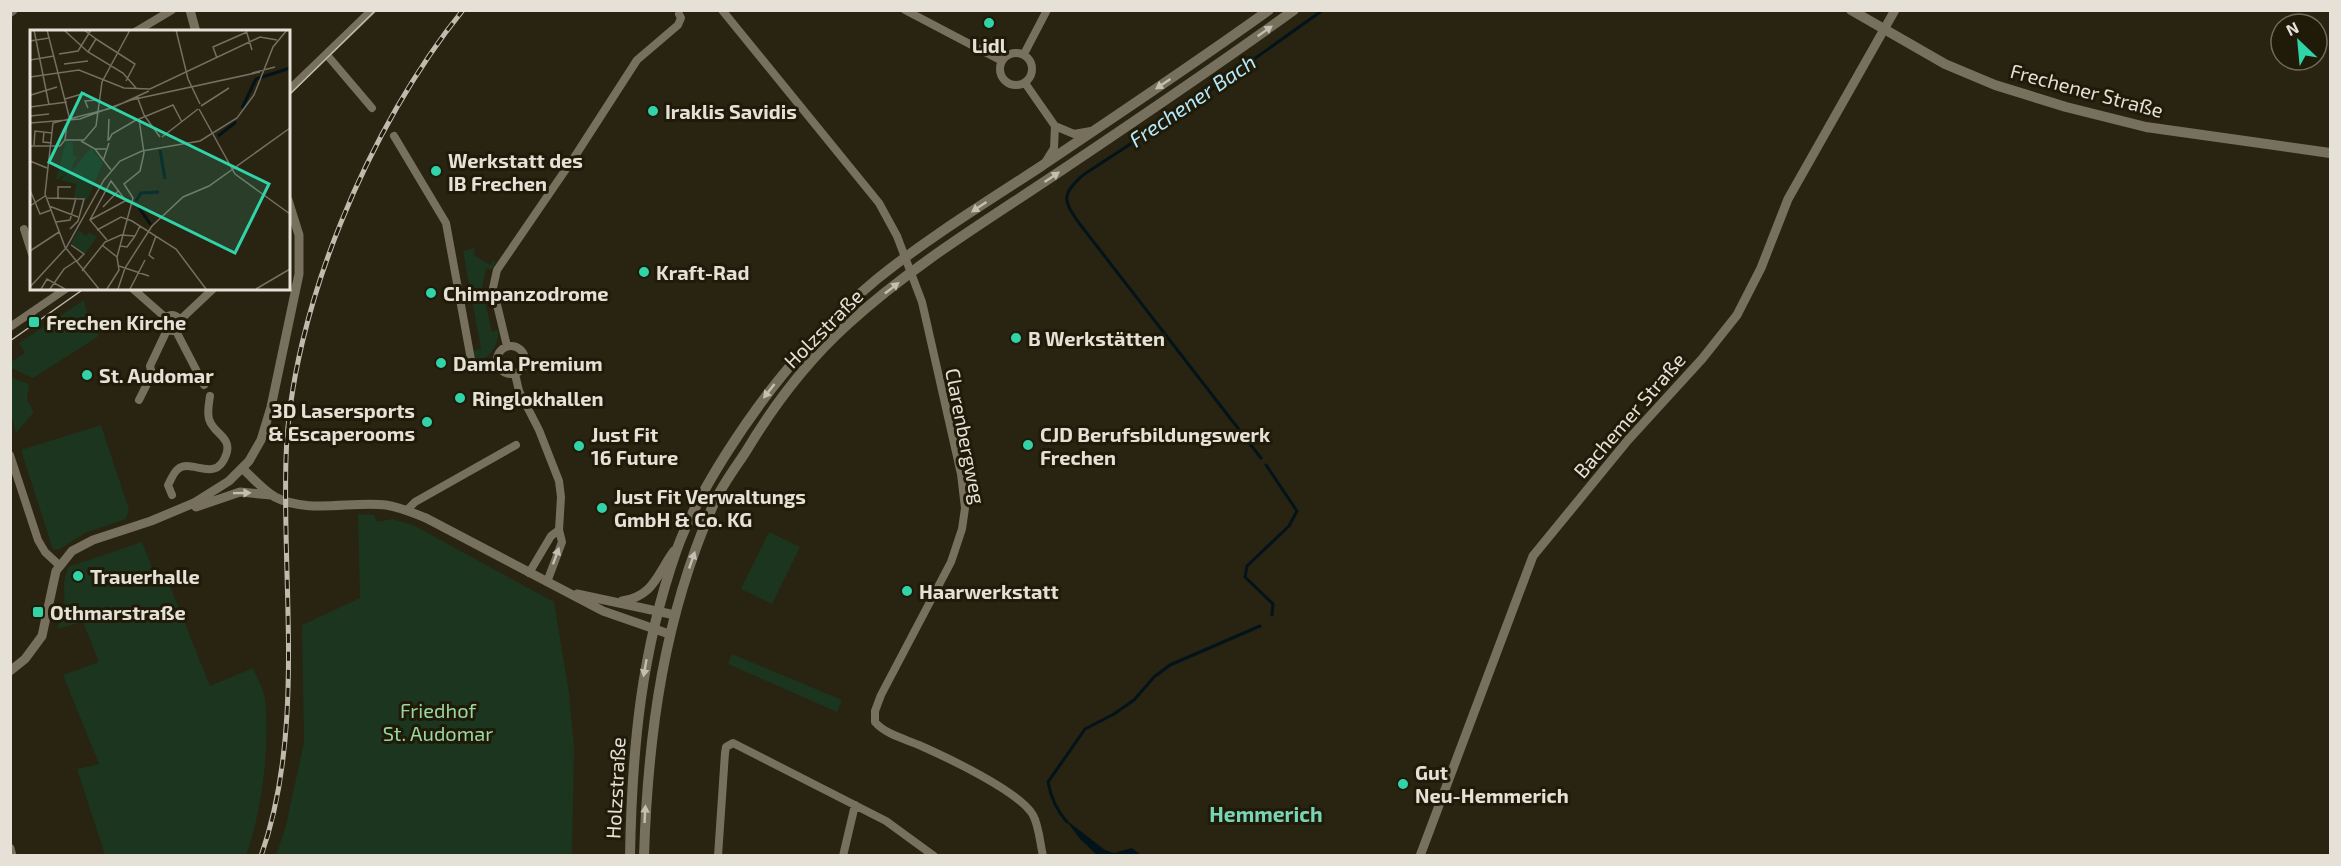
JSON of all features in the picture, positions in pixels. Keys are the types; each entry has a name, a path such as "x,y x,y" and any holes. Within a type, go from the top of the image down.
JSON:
{"main road":[{"name":"Holzstraße","path":"630,855 631,785 637,713 652,630 678,547 711,478 751,415 796,357 877,279 1269,10"},
{"name":"Holzstraße","path":"644,855 647,782 654,716 669,634 692,558 716,499 762,424 807,366 846,325 890,289 956,240 1204,74 1294,10"},
{"name":"Frechener Straße","path":"1851,10 1945,64 1995,85 2146,127 2331,153"}],"street":[{"path":"138,30 172,10"},
{"path":"190,10 195,30"},
{"path":"290,89 372,10"},
{"name":"Clarenbergweg","path":"722,10 879,202 897,236 922,302 961,474 965,508 962,529 951,562 881,695 874,716 875,722 884,730 962,767 1019,801 1032,815 1043,855"},
{"path":"905,10 1002,61"},
{"path":"1024,54 1047,10"},
{"name":"Bachemer Straße","path":"1420,855 1533,556 1737,315 1761,268 1788,199 1895,10"},
{"path":"507,346 493,288 497,270 637,60 678,25 681,18 679,14"},
{"path":"1019,52 1024,54 1033,67 1030,77 1025,83 1017,85 1006,81 1000,72 1002,61 1009,54 1019,52"},
{"path":"327,55 372,108"},
{"path":"1025,83 1055,126 1074,134 1094,130"},
{"path":"1045,163 1054,148 1055,126"},
{"path":"394,136 446,223 472,365 479,368 497,363"},
{"path":"10,671 25,659 42,636 52,584 59,565 79,546 173,512 211,494 243,469 261,441 271,407 299,274 298,236 290,207"},
{"path":"24,228 30,248"},
{"path":"134,290 166,318"},
{"path":"139,400 152,374 150,366 172,330 180,326 180,320 212,290"},
{"path":"10,327 54,292"},
{"path":"180,320 173,315 166,318 164,324 172,330 204,385"},
{"path":"507,346 518,347 525,355 523,368 515,374 506,373 497,363 500,350 507,346"},
{"path":"515,374 519,391 539,430 559,481 561,497 559,530 562,542 547,582"},
{"path":"172,495 168,485 180,467 210,469 220,464 227,453 226,440 208,418 210,396"},
{"path":"407,510 415,502 516,445"},
{"path":"10,455 38,540 45,552 59,565"},
{"path":"243,469 271,495"},
{"path":"173,512 201,506 240,492 271,495 308,506 388,505 426,518 603,611 652,630 669,634"},
{"path":"528,573 551,536 559,530"},
{"name":"Holzstraße","path":"617,601 639,597 648,590 678,547"},
{"path":"568,592 675,615"},
{"path":"718,855 725,753 729,744 738,743 886,821 934,855"},
{"path":"843,855 855,805"},
{"path":"10,848 12,855"}],"green space":[{"path":"475,248 474,255 490,265 493,260 496,262 491,270 486,268 482,289 492,332 498,330 498,335 493,350 481,359 476,359 473,351 481,349 463,251"},
{"path":"84,300 88,317 99,336 33,378 11,368 11,362 25,353 19,343"},
{"path":"10,377 29,384 27,400 34,412 16,433 11,414"},
{"path":"101,425 129,509 126,519 85,533 60,549 53,550 21,450"},
{"name":"Friedhof St. Audomar","path":"358,514 374,515 377,522 392,519 413,525 554,602 569,693 574,748 572,855 276,855 286,826 304,742 302,625 360,598"},
{"path":"769,532 800,547 772,604 741,589"},
{"path":"142,542 155,575 164,571 210,686 253,668 263,691 266,736 263,778 252,838 246,855 105,855 77,769 99,764 63,675 99,662 83,622 57,629 63,613 64,582 68,567"},
{"path":"732,654 842,700 837,712 728,664"}],"shaded area":[{"path":"1065,819 1105,850 1114,853 1132,848 1141,855 1097,855 1080,839"}],"waterway":[{"name":"Frechener Bach","path":"1261,458 1079,223 1067,203 1067,198 1071,188 1083,175 1181,111 1323,10"},
{"path":"1266,465 1297,511 1289,526 1247,566 1245,577 1273,604 1272,615"},
{"path":"1067,822 1055,804 1048,782 1085,729 1114,714 1134,700 1154,677 1170,665 1260,626"}],"tram line":[{"path":"290,94 376,10"},
{"path":"10,341 82,290"}],"railway":[{"path":"261,856 275,809 283,760 287,710 286,459 291,402 302,343 319,282 341,222 367,164 397,108 429,56 463,10"}],"place":[{"name":"Lidl","path":"989,23"},
{"name":"Iraklis Savidis","path":"653,111"},
{"name":"Werkstatt des IB Frechen","path":"436,171"},
{"name":"Kraft-Rad","path":"644,272"},
{"name":"Chimpanzodrome","path":"431,293"},
{"name":"Frechen Kirche","path":"34,322"},
{"name":"B Werkstätten","path":"1016,338"},
{"name":"Damla Premium","path":"441,363"},
{"name":"St. Audomar","path":"87,375"},
{"name":"Ringlokhallen","path":"460,398"},
{"name":"3D Lasersports & Escaperooms","path":"427,422"},
{"name":"CJD Berufsbildungswerk Frechen","path":"1028,445"},
{"name":"Just Fit 16 Future","path":"579,446"},
{"name":"Just Fit Verwaltungs GmbH & Co. KG","path":"602,508"},
{"name":"Trauerhalle","path":"78,576"},
{"name":"Haarwerkstatt","path":"907,591"},
{"name":"Othmarstraße","path":"38,612"},
{"name":"Gut Neu-Hemmerich","path":"1403,784"}],"district":[{"name":"Hemmerich","path":"1266,813"}]}
